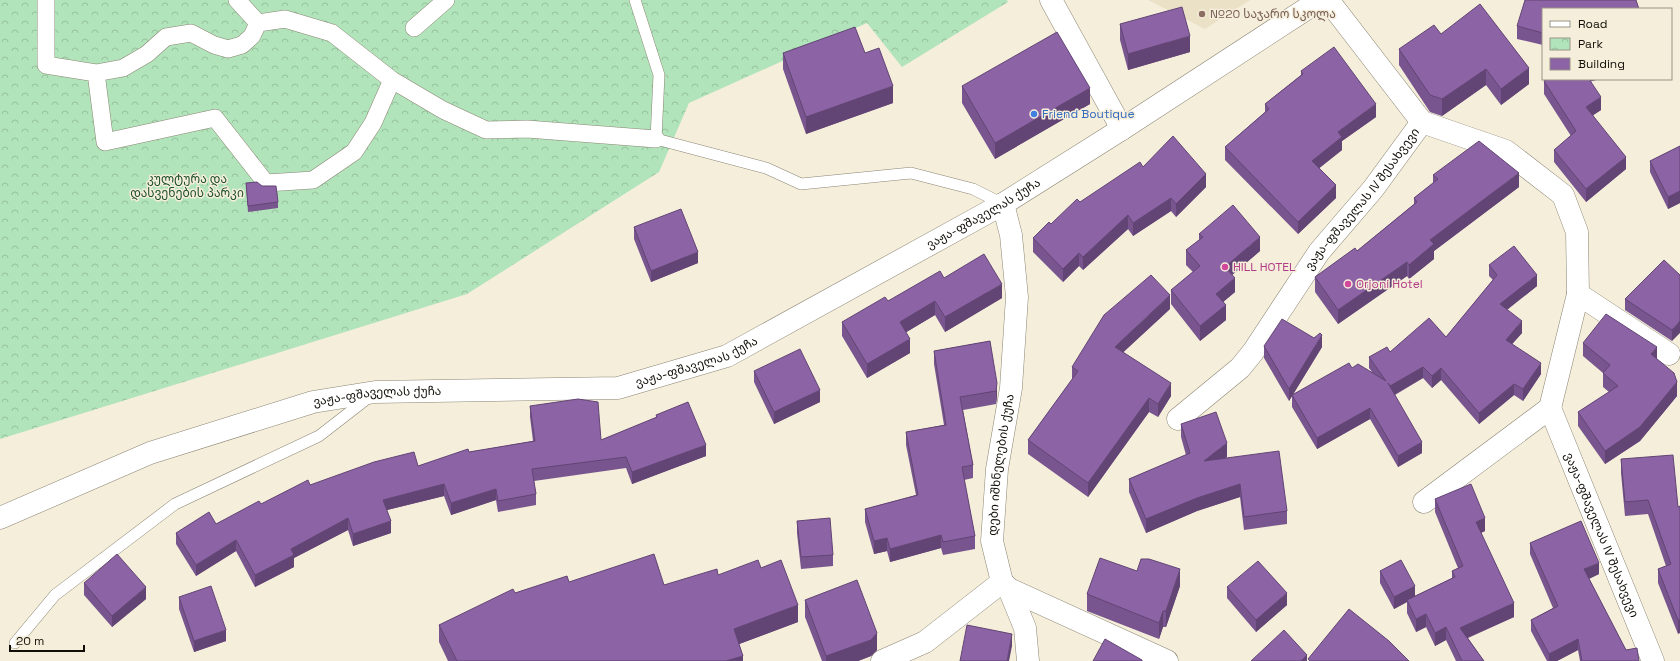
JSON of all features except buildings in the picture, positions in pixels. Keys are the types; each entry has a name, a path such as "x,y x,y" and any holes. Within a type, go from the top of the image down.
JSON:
{"street":[{"path":"46,0 46,65 96,73 123,68 147,54 166,37 191,33 228,49 242,45 252,36 258,23"},
{"path":"237,0 258,23"},
{"path":"414,28 446,0"},
{"path":"1051,0 1122,129"},
{"name":"ვაჟა-ფშაველას ქუჩა","path":"0,518 150,453 313,402 375,392 618,388 727,356 1003,204 1122,129 1320,0"},
{"name":"ვაჟა-ფშაველას IV შესახვევი","path":"1328,0 1422,122 1506,151 1563,195 1578,232 1578,294 1550,408 1653,661"},
{"path":"258,23 285,19 332,33 392,80 443,110 486,130 527,129 656,139"},
{"path":"96,73 105,142 215,118 266,184 313,180 354,152 374,123 392,80"},
{"name":"ვაჟა-ფშაველას IV შესახვევი","path":"1178,419 1240,368 1253,352 1319,252 1373,189 1422,122"},
{"name":"დები იშხნელების ქუჩა","path":"1003,204 1012,235 1017,297 1012,388 997,469 992,541 1005,585 1024,628 1028,661"},
{"path":"1578,294 1670,354"},
{"path":"1424,502 1550,408"},
{"path":"882,661 924,642 1005,585 1167,661"}],"lane":[{"path":"635,0 658,75 656,139 766,168 801,184 911,173 972,189 1003,204"},
{"path":"15,643 55,595 175,504 319,436 375,392"}],"shaded area":[{"name":"№20 საჯარო სკოლა","path":"1148,0 1250,0 1205,29"}],"green space":[{"name":"კულტურა და დასვენების პარკი","path":"0,0 1007,0 1008,2 902,67 867,23 689,103 659,172 467,294 0,439"}],"place":[{"name":"№20 საჯარო სკოლა","path":"1202,14"},
{"name":"Friend Boutique","path":"1034,114"},
{"name":"HILL HOTEL","path":"1225,267"},
{"name":"Orjoni Hotel","path":"1348,284"}]}
